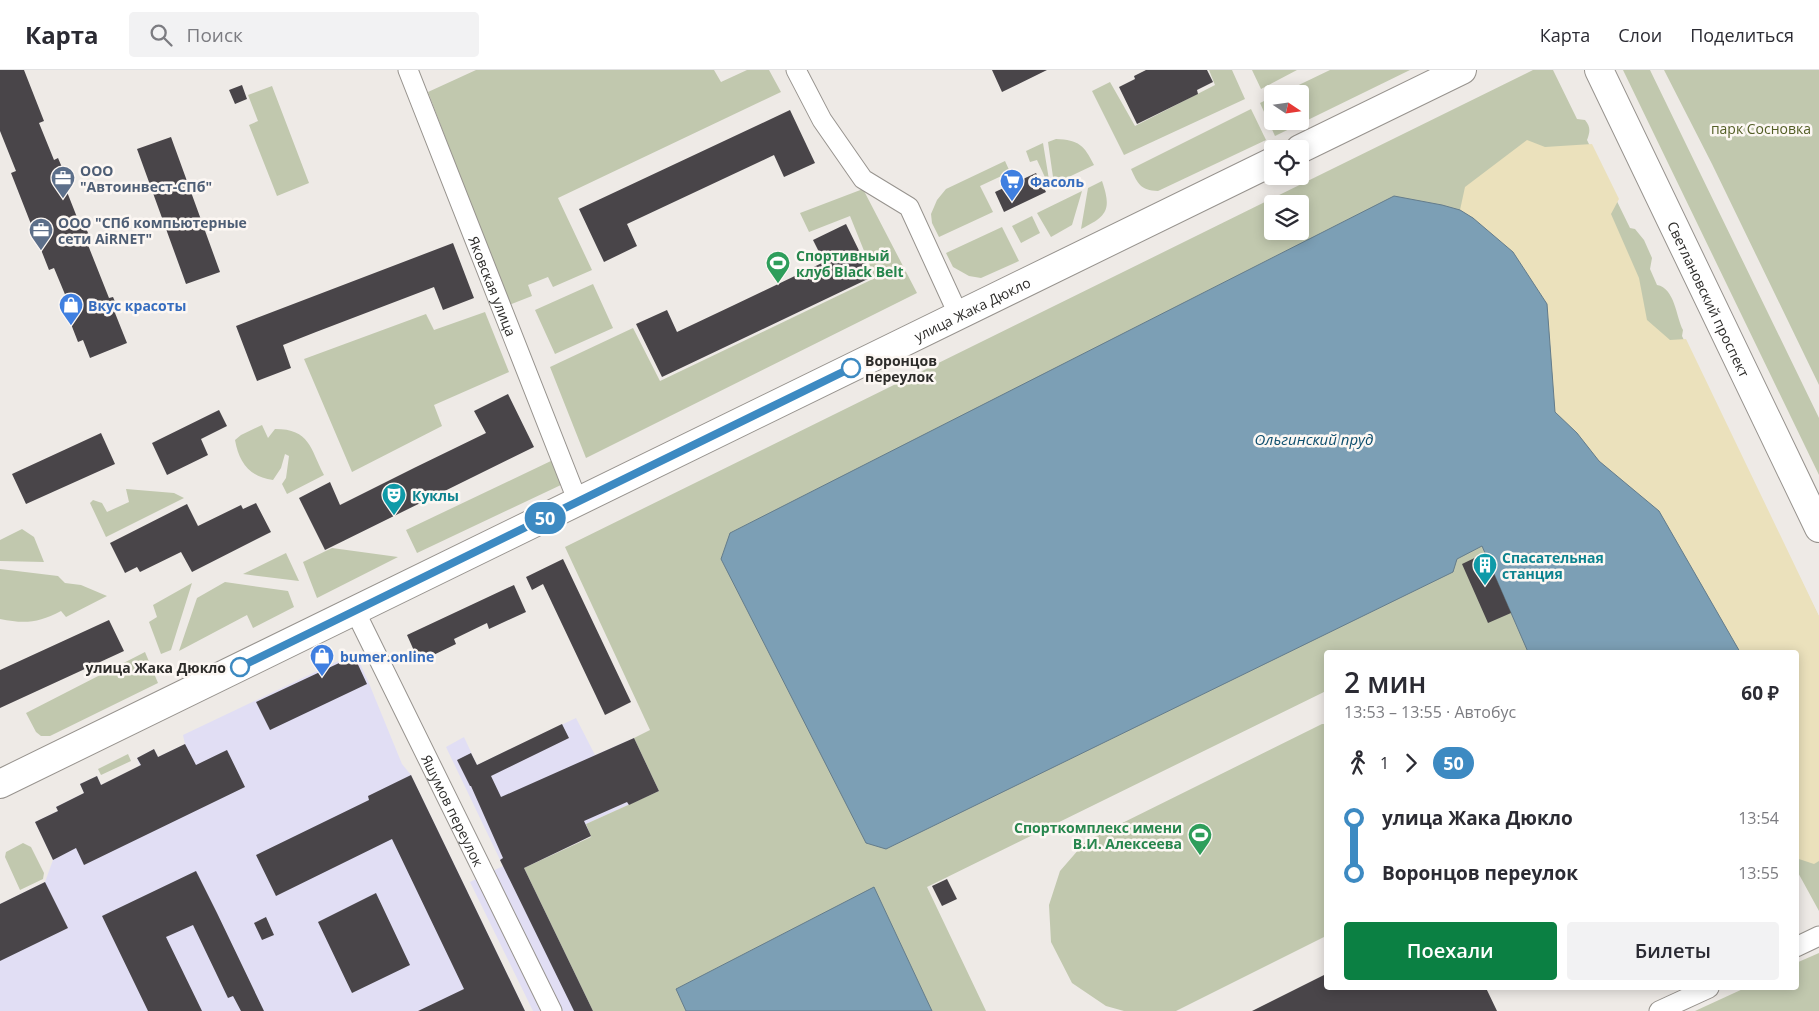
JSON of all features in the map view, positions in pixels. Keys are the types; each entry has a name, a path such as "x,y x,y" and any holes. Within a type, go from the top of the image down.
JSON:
{"street":[{"name":"Яковская улица","path":"408,70 578,502"},
{"path":"796,70 822,120 863,179 909,207 959,316"},
{"path":"1309,145 1462,70"},
{"name":"Светлановский проспект","path":"1599,70 1819,528"},
{"name":"Светлановский проспект","path":"1618,70 1819,488"},
{"name":"улица Жака Дюкло","path":"0,784 1264,166"},
{"name":"Яшумов переулок","path":"355,611 552,1011"},
{"path":"1799,946 1819,936"},
{"path":"1659,1011 1705,990"}],"shaded area":[{"path":"355,653 402,764 411,775 525,1011 0,1011 0,904 45,882 53,860 35,822 58,811 56,807 84,793 80,784 97,776 101,785 140,766 137,758 154,749 158,757 185,744 183,735"},
{"path":"576,718 595,755 634,738 659,791 586,824 591,836 524,868 593,1011 533,1011 470,882 503,866 446,747 464,737 477,765"}],"green space":[{"path":"476,70 714,70 721,82 747,70 769,70 781,92 558,198 592,270 553,287 548,277 528,285 532,296 509,305 428,92"},
{"path":"1209,70 1232,70 1245,99 1124,155 1092,91 1110,82 1135,126 1215,85"},
{"path":"1252,70 1297,70 1269,85 1264,85 1261,89"},
{"path":"1330,70 1410,70 1309,119 1309,85 1299,85"},
{"path":"1533,70 1553,70 1577,119 1585,120 1589,127 1587,140 1630,228 1635,229 1644,240 1652,258 1650,269 1657,285 1668,291 1671,297 1683,330 1682,336 1819,617 1819,911 1799,874 1799,650 1324,650 1324,692 927,887 986,1011 593,1011 524,868 591,837 586,824 659,791 634,738 650,730 565,547 1264,203 1264,240 1309,240 1309,195 1279,195 1300,185 1309,185 1309,180"},
{"path":"1623,70 1650,70 1819,418 1819,475"},
{"name":"парк Сосновка","path":"1664,70 1819,70 1819,385 1712,164"},
{"path":"272,86 309,183 277,196 249,125 258,121 248,95"},
{"path":"1264,101 1264,112 1260,103"},
{"path":"1251,109 1266,140 1158,191 1143,188 1131,169"},
{"path":"1272,130 1287,130 1275,136"},
{"path":"1056,139 1075,142 1080,145 1084,148 1094,165 1054,184 1048,142"},
{"path":"1043,143 1050,186 1037,160 1030,162 1026,151"},
{"path":"1005,161 1010,172 980,186 993,212 939,237 932,223 931,214 937,200 946,189"},
{"path":"1102,181 1107,199 1105,211 1097,220 1081,229 1088,188"},
{"path":"863,189 917,293 586,458 550,367 633,328 660,381 875,278 850,216 809,232 800,213"},
{"path":"1082,191 1072,225 1051,237 1037,213"},
{"path":"1032,216 1040,233 1021,243 1012,226"},
{"path":"1002,227 1019,261 981,278 969,276 953,267 946,253"},
{"path":"593,284 613,328 555,354 535,310"},
{"path":"485,312 509,372 434,405 442,426 352,472 304,359 426,314 434,330"},
{"path":"262,425 268,438 275,429 295,432 302,436 312,449 324,475 287,494 282,484 286,478 289,456 285,454 281,468 273,480 251,472 242,462 235,440"},
{"path":"553,460 563,484 417,553 406,530"},
{"path":"126,489 174,493 184,498 106,537 90,503 93,500 102,503 107,512 129,502"},
{"path":"22,529 34,537 44,562 0,561 0,540"},
{"path":"332,548 398,557 317,598 303,562"},
{"path":"286,553 299,581 243,574"},
{"path":"0,569 58,576 65,583 81,585 107,596 66,617 61,611 45,618 31,621 17,622 0,619"},
{"path":"225,582 288,591 294,607 253,628 247,615 179,651 197,598"},
{"path":"192,583 171,650 161,654 149,622 157,617 153,605"},
{"path":"145,652 158,683 50,736 41,736 36,732 26,713"},
{"name":"Спорткомплекс имени В.И. Алексеева","path":"1324,724 1324,937 1176,1011 1124,1011 1106,1006 1072,983 1051,942 1049,905 1060,871 1086,841"},
{"path":"128,754 131,761 101,775 98,769"},
{"path":"23,843 31,847 44,873 43,879 20,890 5,857 6,852"},
{"path":"1819,953 1819,1011 1695,1011 1741,990 1799,990 1799,962"}],"sand":[{"path":"1527,140 1545,147 1592,144 1619,199 1611,214 1639,278 1647,320 1670,340 1686,339 1819,616 1819,861 1814,864 1799,859 1799,650 1739,650 1659,511 1599,461 1577,433 1555,412 1547,304 1473,218 1460,210 1465,187"}],"water":[{"name":"Ольгинский пруд","path":"1394,196 1460,210 1473,218 1513,252 1547,304 1555,412 1577,433 1599,461 1659,511 1739,650 1527,650 1482,546 1457,559 1453,572 886,849 866,843 721,559 730,533"},
{"path":"874,887 932,1011 686,1011 676,989"}],"building":[{"path":"0,70 24,70 44,121 39,123 54,160 58,158 64,172 60,174 82,230 86,228 92,243 88,245 109,298 113,297 119,311 115,313 127,343 90,358 83,340 78,342 64,306 69,304 54,268 49,270 11,173 16,171 0,131"},
{"path":"992,70 1047,70 1002,92"},
{"path":"1146,70 1207,70 1213,82 1197,90 1198,94 1137,124 1119,87 1135,79 1134,76"},
{"path":"242,85 247,99 235,104 229,90"},
{"path":"790,110 815,163 784,177 774,155 627,224 637,246 604,262 579,209"},
{"path":"171,137 220,272 186,284 137,149"},
{"name":"Фасоль","path":"1036,173 1046,192 1004,212 995,192"},
{"path":"846,224 872,277 662,377 636,324 667,310 677,332 732,306 824,262 813,240"},
{"path":"453,243 474,298 443,310 434,287 316,332 283,345 291,368 257,381 236,326"},
{"path":"508,394 534,447 325,550 299,498 330,482 340,505 486,433 474,411"},
{"path":"219,410 227,426 201,439 208,455 167,475 152,443"},
{"path":"101,433 115,464 26,504 12,474"},
{"path":"256,503 271,532 192,572 181,552 140,572 137,567 125,573 110,543 187,504 198,526 241,505 243,509"},
{"name":"Спасательная станция","path":"1485,553 1511,613 1488,623 1462,564"},
{"path":"563,559 631,702 605,715 543,584 532,590 526,577"},
{"path":"514,585 526,612 489,629 487,623 454,639 456,644 419,662 407,635"},
{"path":"109,620 124,651 0,708 0,670"},
{"path":"354,656 367,684 270,730 256,702"},
{"path":"562,724 569,738 491,776 501,797 634,738 659,791 629,805 627,802 584,821 591,836 524,868 593,1011 574,1011 500,860 503,858 471,786 457,760 471,753 477,765"},
{"path":"185,744 196,765 227,750 245,787 84,865 76,848 53,860 35,822 58,811 56,807 84,793 80,784 97,776 101,785 141,765 137,758 154,749 158,757"},
{"path":"411,775 525,1011 418,1011 464,989 392,839 276,896 256,855 369,800 368,796"},
{"path":"196,871 264,1011 241,1011 233,996 228,998 193,925 166,937 202,1011 148,1011 102,916"},
{"path":"947,879 957,899 942,906 932,886"},
{"path":"45,882 68,928 0,961 0,904"},
{"path":"376,893 410,965 352,993 318,922"},
{"path":"266,917 274,935 262,940 254,923"},
{"path":"1324,975 1324,990 1487,990 1497,1011 1252,1011"}],"bus line":[{"name":"50","path":"240,667 851,368"}],"place":[{"name":"ООО \"Автоинвест-СПб\"","path":"63,199"},
{"name":"Фасоль","path":"1012,202"},
{"name":"ООО \"СПб компьютерные сети AiRNET\"","path":"41,251"},
{"name":"Спортивный клуб Black Belt","path":"778,284"},
{"name":"Вкус красоты","path":"71,326"},
{"name":"Воронцов переулок","path":"851,368"},
{"name":"Куклы","path":"394,516"},
{"name":"Спасательная станция","path":"1485,586"},
{"name":"улица Жака Дюкло","path":"240,667"},
{"name":"bumer.online","path":"322,677"},
{"name":"Спорткомплекс имени В.И. Алексеева","path":"1200,856"}]}
